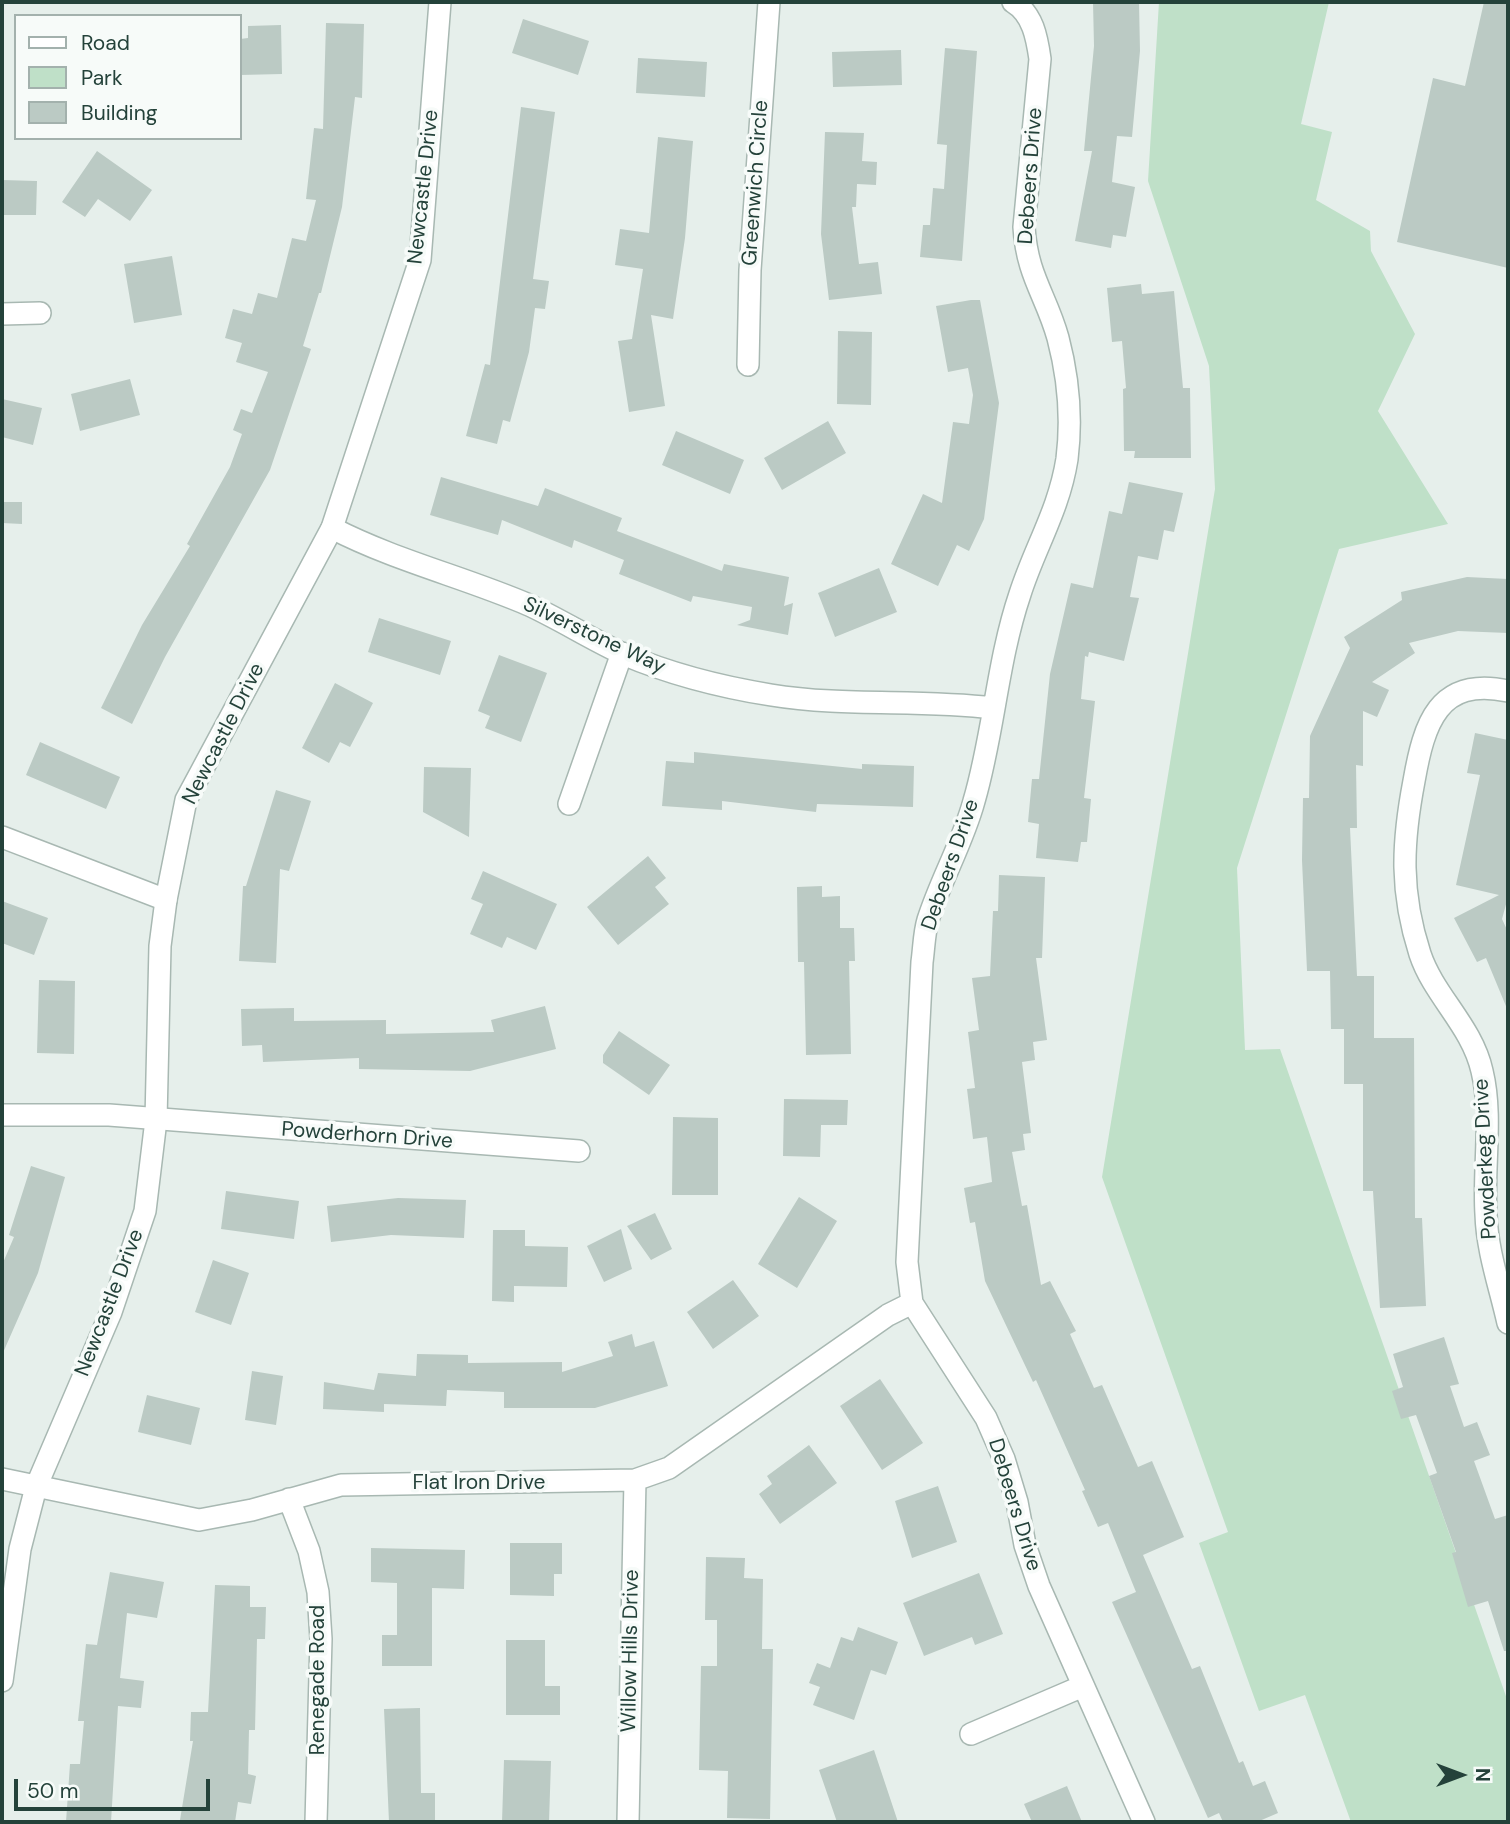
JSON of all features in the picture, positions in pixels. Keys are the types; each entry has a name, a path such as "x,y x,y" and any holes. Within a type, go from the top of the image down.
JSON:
{"street":[{"name":"Newcastle Drive","path":"2,1681 20,1549 36,1487 132,1257 145,1211 156,1120 160,960 166,900 186,800 332,528 420,260 440,2"},
{"name":"Greenwich Circle","path":"748,365 750,270 769,2"},
{"name":"Debeers Drive","path":"1017,4 1032,22 1040,59 1024,227 1026,253 1032,278 1058,336 1069,416 1067,459 1057,504 1021,590 1005,642 974,803 927,923 922,962 907,1249 912,1303 990,1428 1011,1480 1025,1545 1039,1586 1144,1822"},
{"path":"2,314 40,313"},
{"name":"Silverstone Way","path":"332,528 399,559 531,606 622,653 662,669 772,695 817,701 961,704 993,708"},
{"path":"569,804 622,653"},
{"name":"Powderkeg Drive","path":"1505,690 1476,688 1451,696 1430,716 1421,743 1404,833 1403,874 1410,920 1422,958 1437,989 1474,1044 1483,1072 1486,1106 1486,1215 1502,1269 1508,1323"},
{"path":"2,837 166,900"},
{"name":"Powderhorn Drive","path":"2,1115 109,1115 579,1151"},
{"name":"Flat Iron Drive","path":"2,1479 199,1520 229,1516 341,1485 635,1480 669,1468 888,1315 912,1303"},
{"name":"Willow Hills Drive","path":"628,1822 635,1480"},
{"name":"Renegade Road","path":"289,1499 309,1551 318,1591 321,1639 316,1822"},
{"path":"971,1734 1083,1686"}],"green space":[{"path":"1159,2 1329,2 1301,124 1332,132 1316,200 1370,231 1371,251 1415,334 1378,411 1448,524 1339,549 1237,868 1245,1050 1280,1049 1508,1702 1508,1822 1351,1822 1305,1695 1259,1711 1199,1543 1228,1532 1102,1177 1215,489 1209,366 1148,181"}],"building":[{"path":"1093,2 1139,2 1140,51 1132,137 1117,136 1112,182 1135,187 1126,237 1113,235 1111,248 1075,241 1092,151 1084,151 1094,46"},
{"path":"1484,2 1508,2 1508,268 1397,242 1433,78 1465,86"},
{"path":"523,19 589,41 578,75 512,53"},
{"path":"326,23 364,24 362,98 355,97 342,207 321,293 303,346 311,349 270,470 165,657 132,724 101,708 142,625 190,546 187,544 230,467 242,434 233,430 241,409 252,413 268,372 236,362 242,343 225,338 233,309 252,314 258,293 277,298 292,238 306,241 316,200 306,199 314,128 323,129"},
{"path":"281,25 282,74 242,75 242,39 248,38 248,26"},
{"path":"945,48 977,51 962,261 920,257 923,225 930,225 933,188 944,189 947,145 937,144"},
{"path":"901,50 902,85 833,87 832,52"},
{"path":"638,58 707,62 705,97 636,93"},
{"path":"521,107 555,112 533,279 549,281 545,309 535,308 529,352 510,422 503,420 497,444 466,436 485,364 490,365"},
{"path":"825,132 864,133 862,161 877,162 876,185 857,184 856,207 852,207 859,264 878,262 882,294 829,300 821,234"},
{"path":"658,137 693,141 685,238 673,319 651,315 665,406 629,412 618,341 632,339 643,269 615,265 620,229 649,233"},
{"path":"97,151 152,190 130,221 98,199 85,217 62,202"},
{"path":"2,180 37,181 36,215 2,215"},
{"path":"172,256 182,315 134,323 124,264"},
{"path":"1141,284 1142,294 1174,291 1183,388 1190,388 1191,458 1134,458 1135,451 1124,451 1123,389 1126,388 1122,341 1112,342 1107,288"},
{"path":"980,300 999,403 984,519 969,551 957,545 938,586 891,564 923,494 942,503 953,422 969,424 973,395 968,368 948,372 936,306"},
{"path":"838,331 872,332 871,405 837,404"},
{"path":"130,379 140,415 80,431 71,394"},
{"path":"2,399 42,408 33,445 2,437"},
{"path":"828,421 846,453 782,490 764,458"},
{"path":"676,431 744,460 730,494 662,465"},
{"path":"441,477 538,506 545,488 622,518 617,531 722,571 724,564 789,577 784,606 793,603 788,635 737,625 750,620 752,607 693,596 691,602 619,574 624,560 574,540 572,548 502,520 498,535 430,515"},
{"path":"1129,482 1183,493 1174,532 1164,530 1158,560 1138,556 1130,597 1139,598 1124,661 1089,652 1088,657 1085,656 1081,699 1095,701 1084,798 1091,799 1087,842 1081,842 1078,862 1036,858 1039,824 1028,822 1032,779 1039,779 1050,674 1071,583 1093,588 1109,511 1122,514"},
{"path":"2,502 22,502 22,524 2,523"},
{"path":"879,568 897,612 835,637 818,593"},
{"path":"1467,577 1508,579 1508,633 1458,631 1409,643 1415,653 1372,682 1389,690 1377,717 1363,711 1363,766 1356,765 1357,828 1350,828 1357,976 1374,976 1374,1038 1414,1038 1415,1218 1422,1218 1426,1306 1380,1308 1373,1191 1363,1191 1363,1084 1344,1084 1344,1029 1331,1029 1330,971 1307,971 1302,860 1303,798 1309,798 1310,736 1350,648 1344,637 1402,600 1401,592"},
{"path":"379,618 451,641 440,675 368,652"},
{"path":"499,655 547,673 521,742 485,728 490,716 478,711"},
{"path":"335,683 373,703 350,747 340,742 329,763 302,748"},
{"path":"1475,733 1508,740 1508,897 1502,919 1508,932 1508,1011 1486,958 1477,962 1454,918 1499,895 1456,885 1480,775 1467,773"},
{"path":"40,742 120,777 106,809 26,775"},
{"path":"694,752 862,769 862,764 914,766 913,807 817,804 816,812 722,801 722,810 662,806 666,761 694,763"},
{"path":"424,767 471,768 469,837 423,812"},
{"path":"276,790 311,801 289,871 280,869 276,963 239,961 243,886 246,886"},
{"path":"648,856 666,878 655,887 669,904 618,945 587,907"},
{"path":"483,871 557,904 536,950 507,937 502,948 470,934 483,904 471,899"},
{"path":"999,875 1045,877 1042,958 1036,958 1047,1040 1033,1042 1035,1060 1022,1062 1031,1133 1023,1134 1025,1150 1012,1152 1022,1206 1027,1205 1041,1285 1050,1281 1076,1331 1070,1334 1094,1388 1102,1385 1138,1467 1152,1461 1184,1537 1143,1555 1192,1669 1200,1666 1239,1763 1243,1761 1253,1786 1265,1781 1278,1813 1257,1822 1223,1822 1219,1813 1208,1818 1112,1602 1136,1592 1108,1523 1098,1527 1082,1491 1085,1490 1036,1380 1033,1382 985,1281 975,1222 970,1223 964,1188 992,1182 987,1137 973,1139 967,1089 975,1088 968,1032 979,1030 972,978 990,976 993,911 998,911"},
{"path":"822,886 822,897 840,896 840,928 854,928 855,961 849,961 851,1054 806,1055 804,962 798,962 797,887"},
{"path":"2,901 48,918 34,955 2,943"},
{"path":"39,980 75,981 74,1054 37,1053"},
{"path":"545,1006 556,1049 470,1071 359,1069 359,1058 263,1062 262,1045 242,1046 241,1009 294,1008 294,1021 386,1020 386,1034 494,1032 491,1020"},
{"path":"619,1031 670,1065 649,1095 603,1063 603,1055"},
{"path":"784,1099 848,1100 847,1125 821,1125 820,1157 783,1156"},
{"path":"673,1117 718,1118 718,1195 672,1195"},
{"path":"31,1166 65,1177 38,1273 2,1355 2,1265 14,1237 9,1235"},
{"path":"226,1191 299,1201 294,1239 221,1229"},
{"path":"799,1197 837,1221 797,1288 758,1264"},
{"path":"398,1198 466,1200 464,1238 391,1235 331,1242 327,1206"},
{"path":"655,1213 672,1249 651,1260 627,1226"},
{"path":"621,1229 632,1269 604,1282 587,1246"},
{"path":"493,1230 525,1230 525,1246 568,1247 567,1287 514,1286 514,1302 492,1301"},
{"path":"213,1260 249,1273 231,1325 195,1312"},
{"path":"733,1280 759,1316 713,1349 687,1312"},
{"path":"632,1334 635,1347 654,1341 668,1386 595,1408 504,1408 504,1392 447,1390 446,1406 384,1404 384,1412 323,1409 324,1382 374,1390 378,1373 416,1376 417,1354 468,1355 468,1363 562,1362 562,1372 613,1356 608,1342"},
{"path":"1444,1337 1459,1384 1450,1386 1464,1427 1477,1422 1490,1455 1474,1461 1495,1519 1508,1515 1508,1651 1504,1651 1488,1601 1468,1607 1452,1553 1456,1552 1429,1476 1437,1473 1416,1415 1401,1419 1392,1391 1403,1387 1393,1354"},
{"path":"252,1371 283,1376 276,1425 245,1420"},
{"path":"880,1379 923,1443 882,1470 840,1406"},
{"path":"147,1395 200,1408 191,1445 138,1432"},
{"path":"809,1445 837,1483 780,1524 759,1494 772,1484 767,1476"},
{"path":"938,1486 957,1542 912,1558 895,1501"},
{"path":"510,1543 562,1543 562,1574 554,1574 554,1596 510,1595"},
{"path":"371,1548 465,1550 464,1589 432,1588 432,1666 382,1666 382,1635 397,1635 397,1583 371,1582"},
{"path":"706,1557 745,1558 744,1578 763,1579 762,1649 773,1649 770,1819 727,1818 728,1771 699,1770 701,1666 717,1666 717,1620 705,1620"},
{"path":"110,1572 164,1582 157,1618 127,1613 120,1678 144,1681 141,1708 118,1706 111,1822 66,1822 70,1764 80,1764 84,1721 78,1721 86,1644 97,1645"},
{"path":"979,1573 1003,1634 975,1645 972,1637 924,1656 903,1603"},
{"path":"215,1585 250,1586 250,1607 266,1607 265,1639 257,1639 255,1730 249,1730 248,1774 256,1776 251,1804 238,1802 235,1822 195,1822 180,1820 193,1741 190,1741 191,1712 208,1712"},
{"path":"858,1627 898,1642 886,1675 871,1670 854,1720 813,1705 820,1687 809,1683 817,1663 830,1668 841,1637 853,1641"},
{"path":"506,1640 545,1640 545,1686 560,1686 560,1715 506,1715"},
{"path":"420,1708 421,1793 435,1793 435,1822 389,1822 384,1709"},
{"path":"874,1750 898,1822 837,1822 819,1770"},
{"path":"504,1760 551,1761 549,1822 502,1822"},
{"path":"1067,1786 1082,1822 1032,1822 1024,1804"}]}
